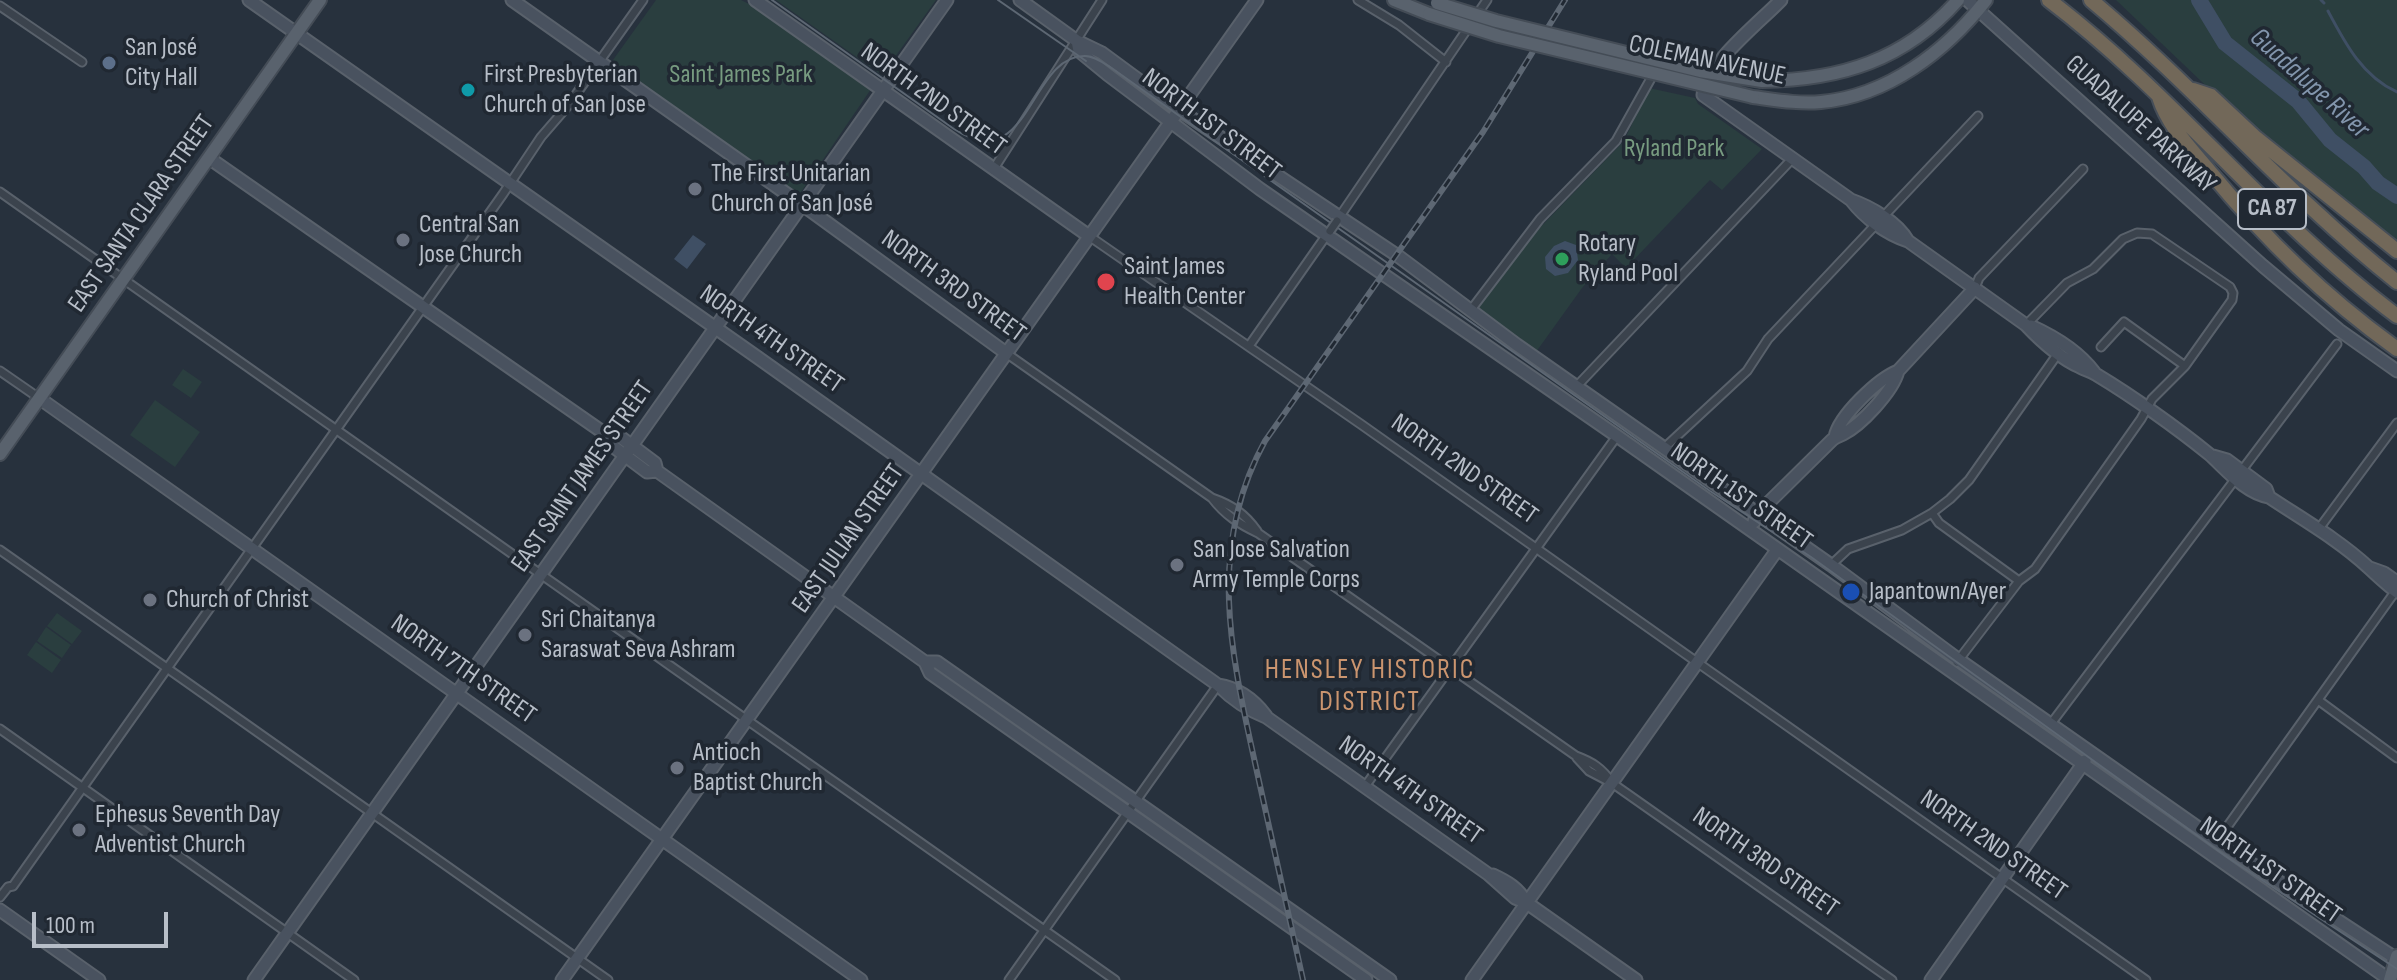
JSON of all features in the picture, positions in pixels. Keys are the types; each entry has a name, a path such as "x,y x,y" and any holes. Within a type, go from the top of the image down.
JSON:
{"highway":[{"name":"CA 87","path":"2049,0 2157,92 2289,226 2397,316"},
{"name":"CA 87","path":"2091,0 2189,89 2324,221 2397,282"},
{"path":"2189,89 2211,96 2256,138 2397,251"},
{"path":"2157,92 2165,117 2242,212 2321,292 2397,349"}],"main road":[{"name":"EAST SANTA CLARA STREET","path":"0,454 320,0"},
{"name":"COLEMAN AVENUE","path":"1394,0 1432,5 1700,71 1762,81 1810,78 1874,62 1913,42 1958,0"},
{"name":"COLEMAN AVENUE","path":"1432,5 1499,36 1753,97 1812,102 1864,93 1896,78 1929,57 1982,5"},
{"path":"2390,980 2396,958"},
{"path":"2390,980 2397,974"}],"street":[{"name":"NORTH 4TH STREET","path":"249,0 1253,712 1266,717 1366,785 1488,874 1502,888 1636,980"},
{"name":"NORTH 3RD STREET","path":"512,0 1212,498 1237,509 1258,533 1576,756 1589,771 1612,783 1892,980"},
{"path":"0,897 8,887 13,886 541,137 567,107 643,0"},
{"name":"NORTH 2ND STREET","path":"755,0 2146,980"},
{"name":"EAST SAINT JAMES STREET","path":"254,980 947,0"},
{"name":"NORTH 1ST STREET","path":"1020,0 1077,41 1102,53 1831,565 2050,725 2217,841 2396,958"},
{"path":"993,170 1102,0"},
{"name":"EAST JULIAN STREET","path":"562,980 1257,0"},
{"path":"1358,0 1399,25 1446,62"},
{"path":"1249,346 1487,0"},
{"path":"1781,0 1716,66 1703,95 1851,200 1859,210 1879,220 1975,288 2040,339 2060,348 2079,367 2094,373 2239,475 2261,495 2269,497 2318,530 2397,588 2217,841"},
{"name":"GUADALUPE PARKWAY","path":"1967,0 1982,5 2263,266 2339,330 2397,371"},
{"path":"0,6 82,62"},
{"name":"NORTH 1ST STREET","path":"1077,41 1079,51 1169,121 2390,980"},
{"path":"1470,311 1540,219 1616,141 1663,59"},
{"path":"1654,73 1704,87"},
{"path":"1663,449 1747,371 1768,339 1978,116"},
{"path":"209,158 604,433 615,433 629,451 655,463 657,471 925,662 930,673 1366,980"},
{"path":"1576,388 1792,159"},
{"path":"1755,534 1756,515 1835,437 1836,427 1868,392 1898,371 1975,288 1979,278 2083,169"},
{"path":"0,192 1115,980"},
{"path":"1956,676 1959,660 2019,581 2035,569 2152,399 2185,366 2232,300 2233,293 2230,287 2146,232 2123,239 2093,269 2067,283 2026,325"},
{"path":"2101,347 2124,322 2185,366"},
{"path":"2050,725 2337,344"},
{"path":"1831,565 1848,549 1890,535 1932,513 1969,480 2060,348"},
{"path":"0,371 39,398"},
{"name":"NORTH 7TH STREET","path":"39,398 861,980"},
{"path":"2318,530 2397,423"},
{"path":"1366,785 1617,436"},
{"path":"1932,513 1939,523 2019,581"},
{"path":"0,550 608,980"},
{"path":"1472,980 1777,550"},
{"path":"925,662 937,662 1390,980"},
{"path":"1009,980 1218,685"},
{"path":"2318,700 2397,758"},
{"path":"0,729 354,980"},
{"path":"1931,980 2091,752"},
{"path":"0,910 99,980"}],"green space":[{"name":"Saint James Park","path":"656,0 741,0 759,9 871,89 801,192 795,193 614,65 613,60"},
{"name":"Saint James Park","path":"776,0 936,0 882,75"},
{"path":"2116,0 2397,0 2397,244 2224,103"},
{"name":"Ryland Park","path":"1649,88 1695,98 1698,104 1762,149 1722,190 1710,180 1626,268 1612,254 1582,288 1531,359 1472,314 1526,242 1624,141"},
{"path":"183,369 202,382 191,398 172,385"},
{"path":"155,400 200,432 175,467 130,435"},
{"path":"57,613 82,631 72,644 47,626"},
{"path":"46,627 71,645 62,658 37,641"},
{"path":"36,642 61,660 52,673 27,655"}],"water":[{"path":"693,235 706,244 687,269 674,259"},
{"name":"Rotary Ryland Pool","path":"1565,241 1576,245 1578,260 1568,273 1555,276 1546,269 1545,257 1554,246"}],"waterway":[{"name":"Guadalupe River","path":"2199,0 2225,43 2298,101 2330,140 2397,196"},
{"path":"2321,0 2324,3"},
{"path":"2328,11 2364,68 2397,92"}],"tram line":[{"path":"772,0 954,129 979,140 999,139 1014,128 1052,74 1066,61 1085,56 1103,63 1710,491 1811,557 2227,857 2397,969"},
{"path":"998,0 1086,61"}],"railway":[{"path":"1303,980 1239,688 1229,605 1235,523 1246,482 1265,441 1483,132 1565,0"}],"place":[{"name":"San José City Hall","path":"109,63"},
{"name":"First Presbyterian Church of San Jose","path":"468,90"},
{"name":"The First Unitarian Church of San José","path":"695,189"},
{"name":"Central San Jose Church","path":"403,240"},
{"name":"Rotary Ryland Pool","path":"1562,259"},
{"name":"Saint James Health Center","path":"1106,282"},
{"name":"San Jose Salvation Army Temple Corps","path":"1177,565"},
{"name":"Japantown/Ayer","path":"1851,592"},
{"name":"Church of Christ","path":"150,600"},
{"name":"Sri Chaitanya Saraswat Seva Ashram","path":"525,635"},
{"name":"Antioch Baptist Church","path":"677,768"},
{"name":"Ephesus Seventh Day Adventist Church","path":"79,830"}],"district":[{"name":"HENSLEY HISTORIC DISTRICT","path":"1370,687"}]}
